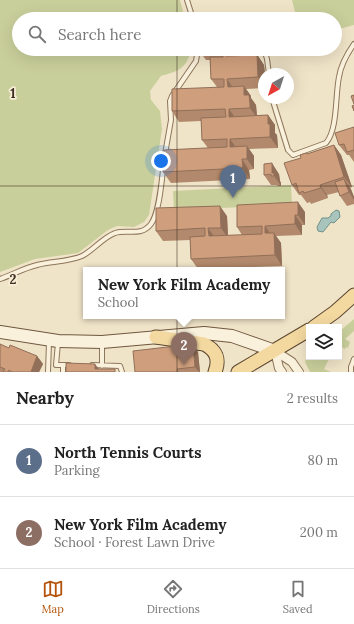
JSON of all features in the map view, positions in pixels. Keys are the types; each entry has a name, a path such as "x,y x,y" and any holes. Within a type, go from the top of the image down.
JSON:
{"main road":[{"path":"318,324 335,312 354,295"},
{"path":"238,372 306,332"},
{"path":"156,337 204,344 210,347 215,351 217,357 215,372"}],"street":[{"path":"0,332 54,340 102,342 204,334 232,336 275,351 292,362 299,372"},
{"path":"275,351 279,368 282,372"}],"lane":[{"path":"187,0 190,12"},
{"path":"274,104 288,150 293,155 326,143 330,139 333,128 339,76 343,62 354,44"},
{"path":"0,279 37,265 52,262 58,265 64,261 82,256 107,237 115,233 134,233 143,231 151,224 156,215 170,120 170,101 196,61 197,56"},
{"path":"266,56 269,68"},
{"path":"54,340 56,365 71,365"},
{"path":"48,372 54,340"},
{"path":"102,342 102,366"},
{"path":"351,372 354,359"},
{"path":"63,365 63,372"},
{"path":"86,365 120,366 122,372"}],"green space":[{"path":"0,0 180,0 183,12 12,12 12,56 189,56 184,65 177,71 161,76 150,91 151,100 160,111 162,129 149,215 144,222 134,227 117,226 108,230 78,253 35,259 0,272"},
{"path":"292,0 354,0 354,25 342,28 342,12 295,12"},
{"path":"291,185 292,205 174,210 173,191"},
{"path":"354,319 354,331 345,339 350,342 348,348 346,347 345,349 342,348 342,329"},
{"path":"306,358 306,360 328,360 324,369 331,372 310,372 305,362"}],"water":[{"path":"336,210 339,211 340,217 334,223 331,222 323,232 318,231 317,227 322,218 328,218"}],"building":[{"path":"257,56 258,77 227,79 228,87 244,86 244,95 249,95 250,104 250,108 229,109 229,117 268,115 270,137 230,139 230,147 247,146 247,159 242,159 243,168 163,172 164,150 227,147 227,139 202,140 201,118 226,117 225,109 172,111 172,89 224,87 224,79 211,79 210,57"},
{"path":"354,95 354,104 351,96"},
{"path":"354,127 354,150 347,152 344,144 339,145 335,133"},
{"path":"334,145 344,177 320,185 321,188 299,193 296,183 292,185 284,163 301,158 300,155"},
{"path":"272,163 272,173 274,173 274,176 271,176 271,174 264,175 264,164"},
{"path":"344,179 349,192 340,196 335,182"},
{"path":"298,202 298,215 295,215 295,224 265,226 265,233 274,233 275,255 191,259 190,237 205,236 205,228 156,231 156,208 220,206 221,228 208,228 209,236 262,234 262,226 237,227 237,205"},
{"path":"0,344 9,348 10,345 37,356 31,372 12,372 9,370 8,372 3,372 5,369 0,367"},
{"path":"193,344 195,367 177,369 178,372 135,372 133,351"},
{"path":"66,363 95,364 95,369 115,369 115,372 66,372"}],"place":[{"name":"North Tennis Courts","path":"233,198"},
{"name":"New York Film Academy","path":"184,365"}]}
